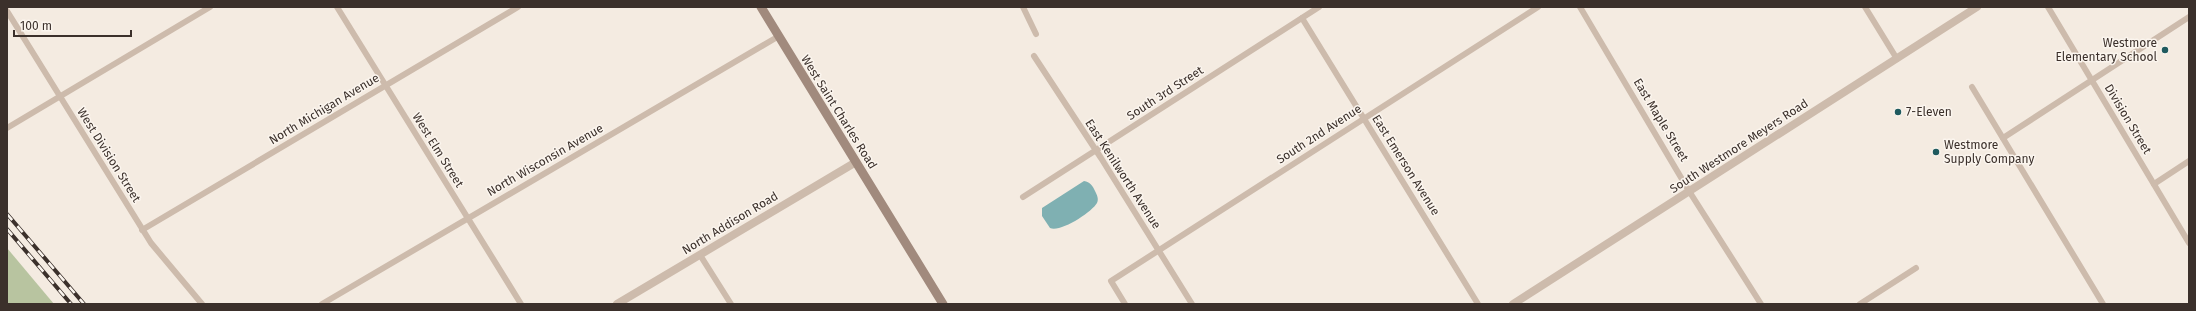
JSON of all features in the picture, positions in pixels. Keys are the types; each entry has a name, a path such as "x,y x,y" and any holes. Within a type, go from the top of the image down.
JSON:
{"main road":[{"name":"West Saint Charles Road","path":"761,7 943,304"}],"street":[{"path":"7,128 210,7"},
{"name":"West Elm Street","path":"337,7 521,304"},
{"name":"North Michigan Avenue","path":"142,230 518,7"},
{"path":"1023,7 1036,34"},
{"name":"South 3rd Street","path":"1023,197 1319,7"},
{"name":"South 2nd Avenue","path":"1125,304 1111,281 1538,7"},
{"name":"East Maple Street","path":"1580,7 1689,191 1761,304"},
{"path":"1865,7 1897,59"},
{"name":"South Westmore Meyers Road","path":"1513,304 1978,7"},
{"name":"Division Street","path":"2048,7 2189,243"},
{"name":"West Division Street","path":"7,11 142,230 202,304"},
{"path":"2003,138 2189,17"},
{"name":"East Emerson Avenue","path":"1302,18 1478,304"},
{"name":"North Wisconsin Avenue","path":"322,304 778,36"},
{"name":"East Kenilworth Avenue","path":"1034,56 1096,150 1192,304"},
{"path":"1972,87 2102,304"},
{"path":"2154,184 2189,161"},
{"name":"North Addison Road","path":"617,304 856,162"},
{"path":"700,255 731,304"},
{"path":"1860,304 1916,268"}],"green space":[{"path":"7,248 54,304 7,304"}],"water":[{"path":"1084,181 1090,183 1093,187 1098,197 1097,203 1083,216 1068,225 1055,229 1050,228 1042,216 1042,208"}],"railway":[{"path":"7,214 84,304"},
{"path":"7,229 71,304"}],"place":[{"name":"Westmore Elementary School","path":"2165,50"},
{"name":"7-Eleven","path":"1898,112"},
{"name":"Westmore Supply Company","path":"1936,152"}]}
